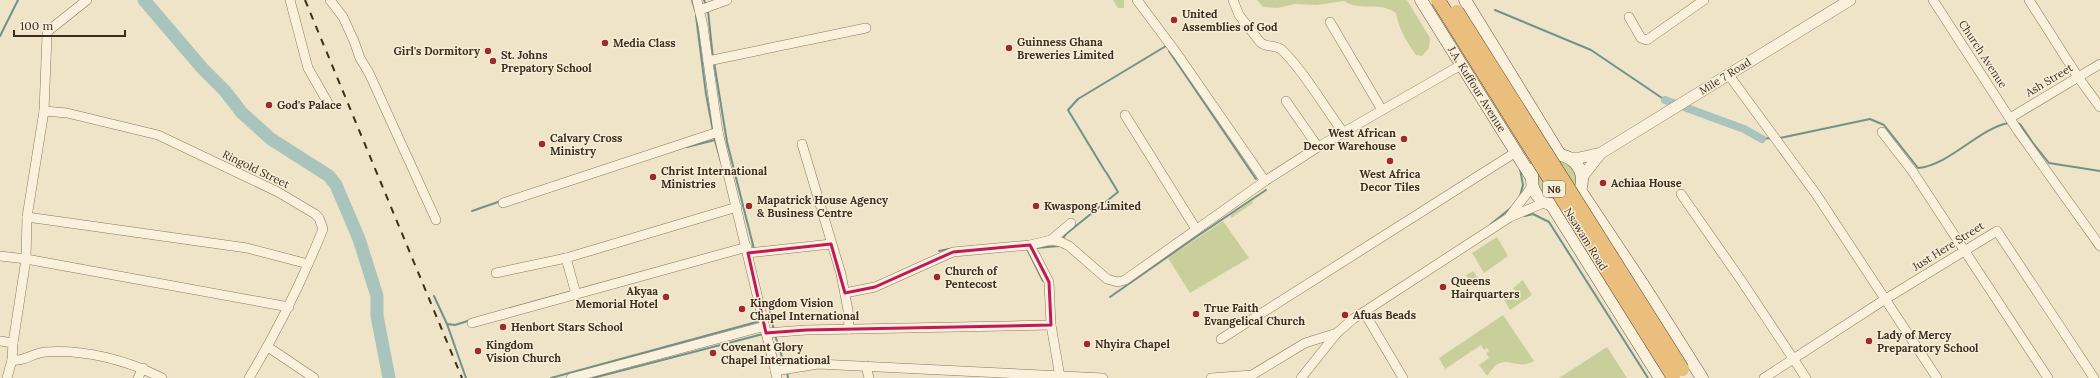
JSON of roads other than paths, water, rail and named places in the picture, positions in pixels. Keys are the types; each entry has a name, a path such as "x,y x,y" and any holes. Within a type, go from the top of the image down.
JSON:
{"highway":[{"name":"Nsawam Road","path":"1438,0 1672,374"},
{"name":"Nsawam Road","path":"1449,0 1672,374"}],"main road":[{"name":"J.A. Kuffour Avenue","path":"1421,0 1516,152 1532,182"},
{"path":"1465,0 1565,157 1578,166 1582,177 1580,190 1573,199 1563,204 1548,203"},
{"path":"1565,157 1547,157 1536,166 1532,182 1538,197 1548,203 1672,374"},
{"path":"1580,190 1642,283 1702,378"}],"street":[{"path":"7,378 12,360 13,343 26,259 27,217 44,111 48,31 87,0"},
{"path":"290,0 308,68 328,103"},
{"path":"330,0 350,30 360,58 370,73 436,220"},
{"path":"697,0 700,10 718,132 748,250 776,375 818,364 1103,378"},
{"path":"700,10 727,0"},
{"path":"1137,0 1178,55 1265,181"},
{"path":"1233,0 1239,15 1260,42 1264,45 1278,47 1288,57 1343,132"},
{"path":"1628,17 1641,38 1647,40 1704,0"},
{"name":"Mile 7 Road","path":"1600,153 1850,0"},
{"name":"Church Avenue","path":"1933,0 2012,119 2018,131 2100,246"},
{"path":"2029,0 2078,77 2100,107"},
{"path":"1330,22 1382,110"},
{"path":"708,61 866,28"},
{"name":"Ash Street","path":"2012,119 2100,64"},
{"path":"845,293 875,287 953,252 1030,245 1051,240 1061,242 1069,246 1107,279 1118,282 1132,277 1265,181 1343,132 1461,65"},
{"path":"1728,74 1816,194 1884,300 1937,378"},
{"path":"1286,101 1318,147"},
{"name":"Ringold Street","path":"44,111 66,113 158,135 278,192 315,214 322,224 323,229 289,307 268,347 249,378"},
{"path":"1125,115 1196,230"},
{"path":"503,202 718,132"},
{"path":"1882,132 1913,172 2048,378"},
{"path":"802,144 845,293 849,329"},
{"path":"1221,339 1463,184 1516,152"},
{"path":"1565,157 1579,158 1600,153"},
{"path":"1582,177 1600,153"},
{"path":"1510,217 1532,182"},
{"path":"1681,194 1741,280 1806,378"},
{"path":"1301,378 1336,333 1364,312 1510,217 1548,203"},
{"path":"496,273 566,258 737,207"},
{"path":"27,217 248,248 308,264"},
{"path":"1051,240 1071,223"},
{"name":"Just Here Street","path":"1764,378 1793,358 1994,231 1999,232 2094,378"},
{"path":"472,323 576,294 748,250 831,244"},
{"path":"1030,245 1049,282 1050,325 1060,376"},
{"path":"0,256 26,259 289,307"},
{"path":"566,258 576,294"},
{"path":"1364,312 1403,378"},
{"path":"571,378 765,330 1050,325"},
{"path":"1211,378 1242,377 1257,373 1305,343 1336,333"},
{"path":"0,340 13,343"},
{"path":"268,347 314,378"},
{"path":"12,360 21,360 42,352 52,351 95,355 143,368 162,378"},
{"path":"866,366 869,378"},
{"path":"138,378 143,368"}],"waterway":[{"path":"0,36 18,0"},
{"path":"144,0 203,69 225,91 242,113 271,139 329,176 336,185 359,239 377,296 377,316 389,378"},
{"path":"692,0 695,10"},
{"path":"704,0 706,5"},
{"path":"1495,10 1591,50 1665,100"},
{"path":"708,11 713,58"},
{"path":"696,16 706,94 713,131"},
{"path":"1105,171 1068,110 1078,99 1166,46"},
{"path":"1169,51 1256,179"},
{"path":"714,62 727,142 754,249"},
{"path":"1665,100 1744,129 1762,139"},
{"path":"1780,138 1870,119 1884,125 1918,168 1942,160 1987,132 1998,126 2009,123"},
{"path":"2016,123 2020,124 2049,163 2100,171"},
{"path":"714,137 721,162"},
{"path":"1762,139 1771,138"},
{"path":"687,147 715,140"},
{"path":"1520,169 1523,185 1520,196"},
{"path":"1062,240 1066,234 1118,192 1106,172"},
{"path":"1110,297 1266,190"},
{"path":"472,211 501,201"},
{"path":"1491,224 1512,207"},
{"path":"1525,216 1533,214 1549,222 1648,378"},
{"path":"1036,248 1059,246"},
{"path":"939,251 949,249"},
{"path":"1027,249 1043,281"},
{"path":"434,296 447,324 466,378"},
{"path":"768,302 774,331"},
{"path":"447,324 455,325 471,320"},
{"path":"551,378 760,321"},
{"path":"593,378 763,334"},
{"path":"775,335 782,357"},
{"path":"787,371 788,378"}],"railway":[{"path":"305,0 462,378"}],"place":[{"name":"United Assemblies of God","path":"1174,20"},
{"name":"Media Class","path":"605,43"},
{"name":"Guinness Ghana Breweries Limited","path":"1009,48"},
{"name":"Girl's Dormitory","path":"488,51"},
{"name":"St. Johns Prepatory School","path":"493,61"},
{"name":"God's Palace","path":"269,105"},
{"name":"West African Decor Warehouse","path":"1404,139"},
{"name":"Calvary Cross Ministry","path":"542,144"},
{"name":"West Africa Decor Tiles","path":"1390,161"},
{"name":"Christ International Ministries","path":"653,177"},
{"name":"Achiaa House","path":"1603,183"},
{"name":"Mapatrick House Agency & Business Centre","path":"749,206"},
{"name":"Kwaspong Limited","path":"1036,206"},
{"name":"Church of Pentecost","path":"937,277"},
{"name":"Queens Hairquarters","path":"1443,287"},
{"name":"Akyaa Memorial Hotel","path":"666,297"},
{"name":"Kingdom Vision Chapel International","path":"742,309"},
{"name":"True Faith Evangelical Church","path":"1196,314"},
{"name":"Afuas Beads","path":"1345,315"},
{"name":"Henbort Stars School","path":"503,327"},
{"name":"Lady of Mercy Preparatory School","path":"1869,341"},
{"name":"Nhyira Chapel","path":"1087,344"},
{"name":"Kingdom Vision Church","path":"478,351"},
{"name":"Covenant Glory Chapel International","path":"713,353"}]}
